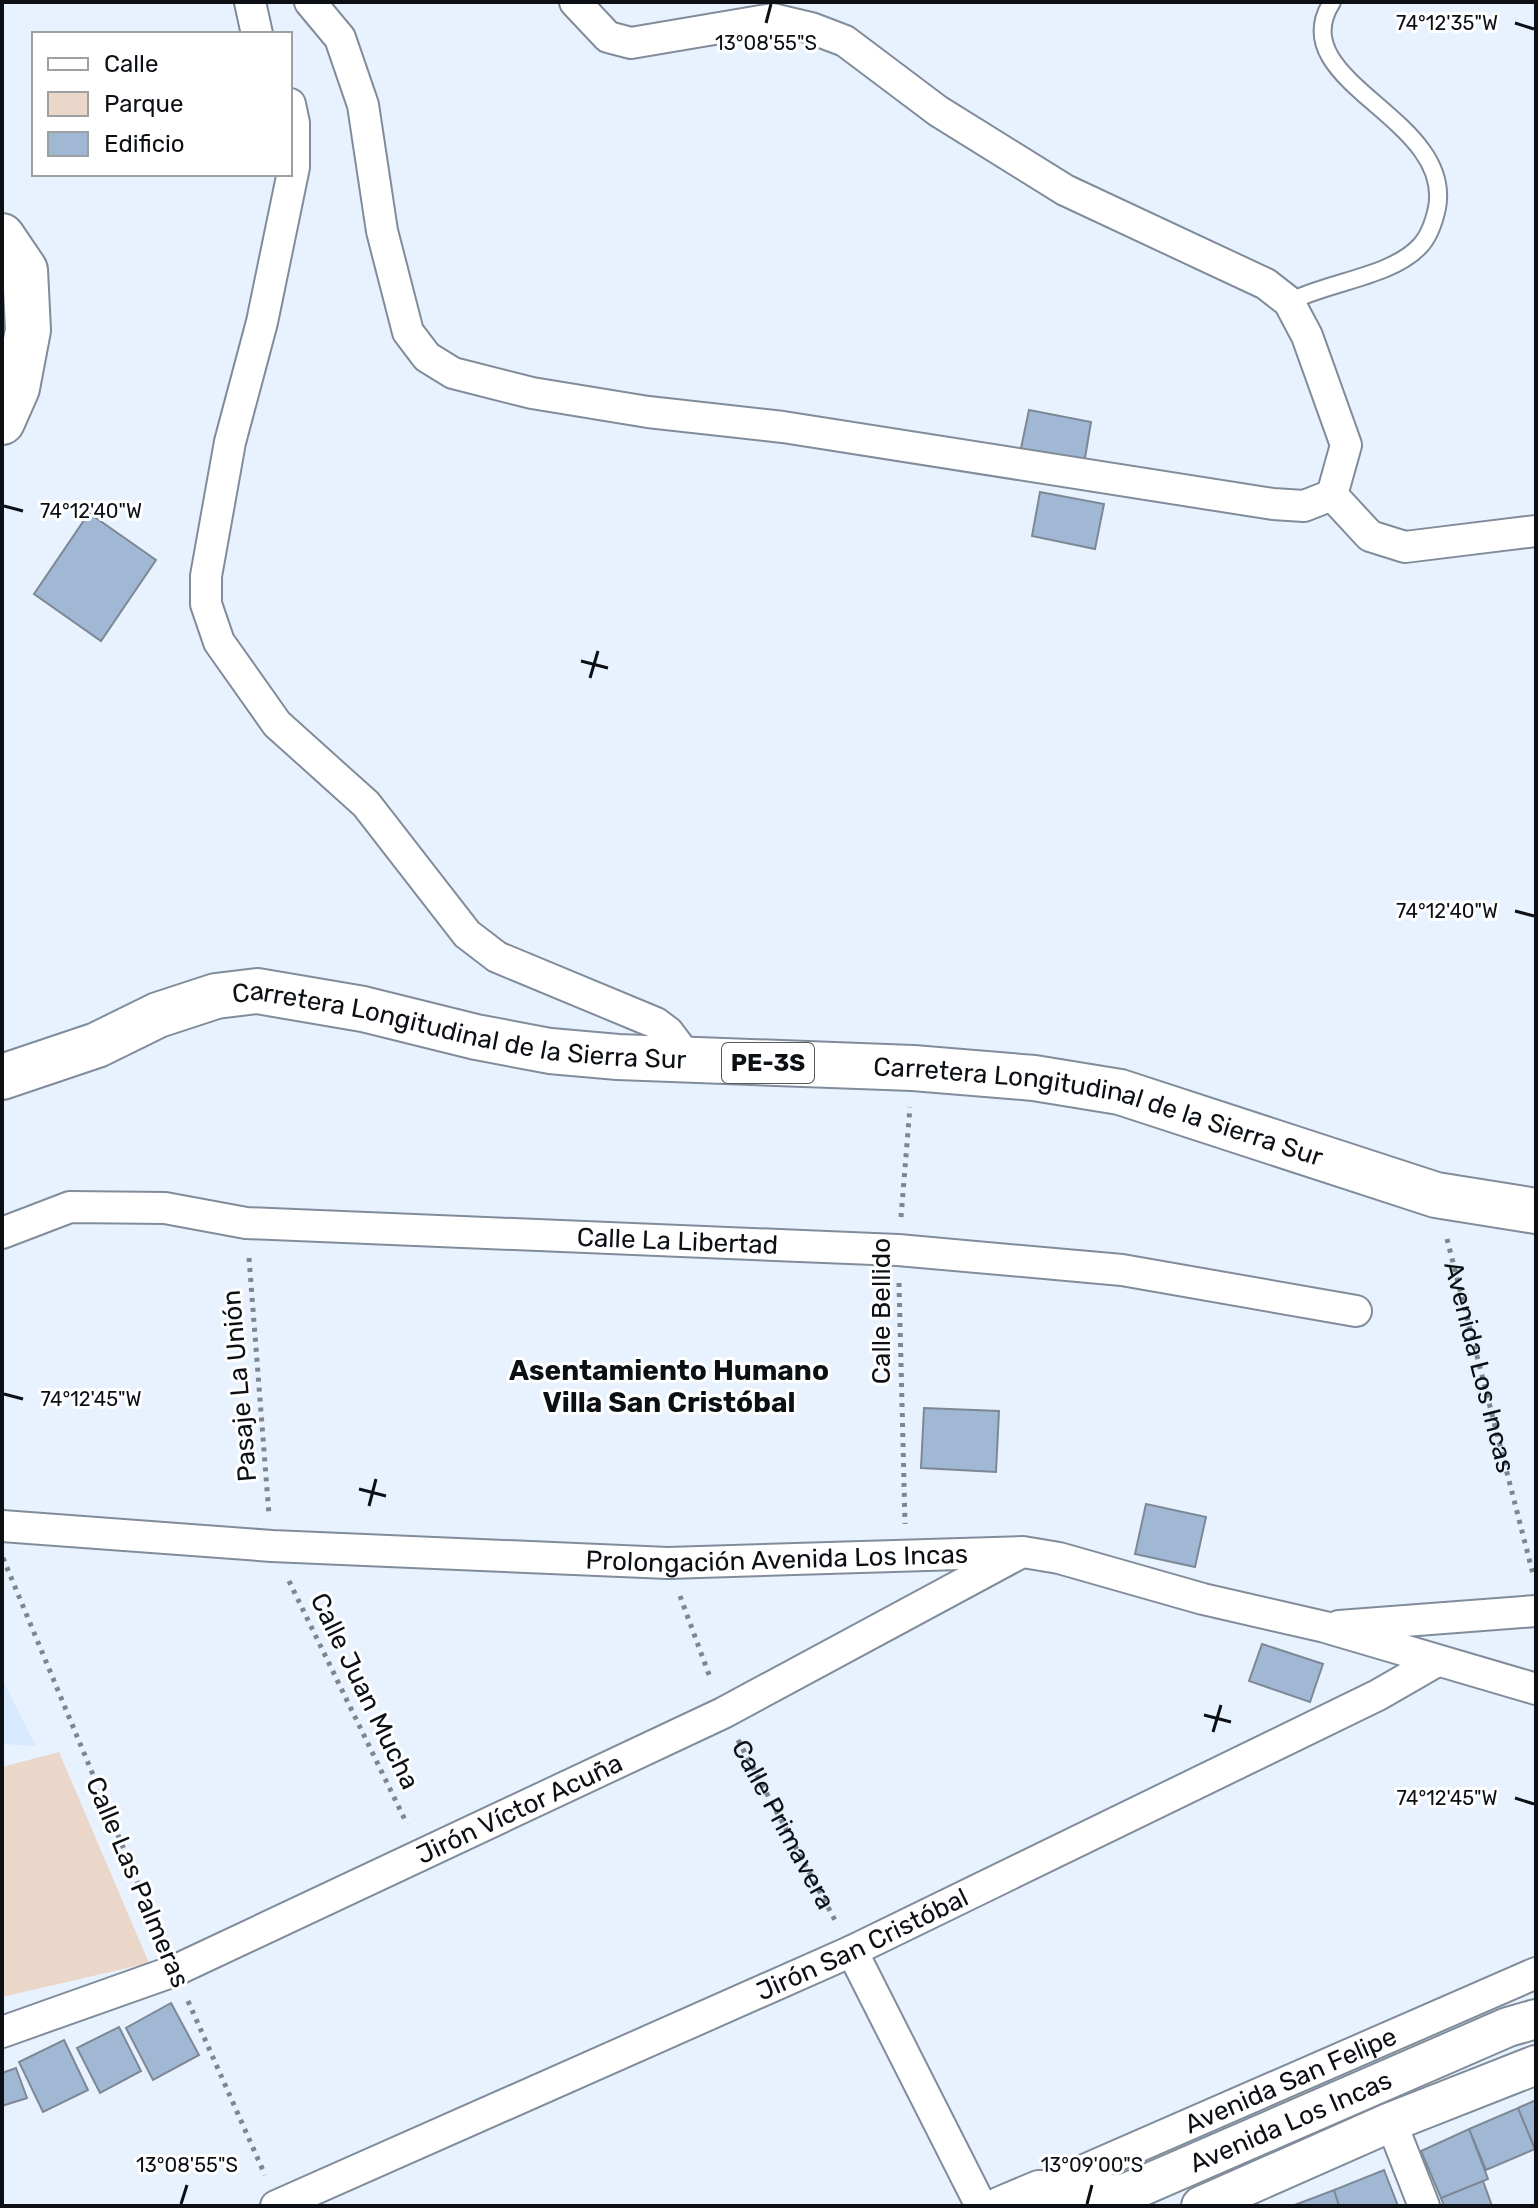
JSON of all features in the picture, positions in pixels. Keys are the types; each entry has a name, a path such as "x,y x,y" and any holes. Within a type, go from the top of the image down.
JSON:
{"highway":[{"path":"2,422 17,388 28,330 10,268"},
{"name":"Carretera Longitudinal de la Sierra Sur","path":"2,1077 97,1045 158,1015 216,996 257,991 352,1006 476,1037 550,1051 689,1060 913,1068 1034,1078 1120,1092 1436,1195 1536,1211"}],"street":[{"path":"250,2 257,32"},
{"path":"310,2 340,38 363,105 382,231 408,332 427,357 453,373 532,393 648,412 783,427 1273,504 1304,506 1332,495"},
{"path":"575,2 608,37 631,43 773,19 811,28 845,41 938,111 1065,190 1266,284 1289,302 1307,336 1346,445 1332,495"},
{"path":"292,114 294,167 262,322 230,442 206,576 206,604 219,642 277,724 366,804 467,934 480,946 497,957 656,1023 668,1032 689,1060"},
{"path":"1332,495 1370,536 1405,547 1536,531"},
{"name":"Calle La Libertad","path":"2,1233 70,1207 165,1208 246,1223 898,1250 1122,1270 1356,1311"},
{"name":"Prolongación Avenida Los Incas","path":"2,1526 272,1546 668,1563 905,1553 1023,1552 1059,1558 1203,1599 1325,1627 1536,1689"},
{"name":"Jirón Víctor Acuña","path":"2,2032 174,1971 723,1713 1023,1552"},
{"path":"1325,1627 1536,1611"},
{"name":"Jirón San Cristóbal","path":"278,2206 852,1951 1378,1695 1437,1661"},
{"path":"852,1951 981,2206"},
{"name":"Avenida San Felipe","path":"1001,2206 1536,1973"},
{"name":"Avenida Los Incas","path":"1039,2190 1127,2200 1508,2027 1536,2019"},
{"name":"Avenida Los Incas","path":"1201,2206 1391,2122 1536,2065"},
{"path":"1391,2122 1424,2206"},
{"path":"1112,2158 1127,2200"}],"lane":[{"path":"1289,302 1310,291 1400,262 1419,247 1429,233 1438,201 1434,171 1421,144 1370,102 1328,55 1322,26 1332,2"}],"path":[{"name":"Calle Bellido","path":"905,1553 898,1250 913,1068"},
{"name":"Avenida Los Incas","path":"1436,1195 1536,1585"},
{"name":"Pasaje La Unión","path":"246,1223 272,1546"},
{"name":"Calle Juan Mucha","path":"272,1546 421,1853"},
{"name":"Calle Las Palmeras","path":"2,1555 174,1971 278,2206"},
{"name":"Calle Primavera","path":"668,1563 723,1713 852,1951"}],"shaded area":[{"path":"2,1679 36,1746 2,1744"}],"green space":[{"path":"59,1752 149,1963 2,1997 2,1767"}],"building":[{"path":"1029,410 1091,422 1084,464 1020,453"},
{"path":"1040,492 1104,504 1095,549 1032,536"},
{"path":"89,513 156,560 101,641 34,594"},
{"path":"924,1408 999,1411 996,1472 921,1468"},
{"path":"1146,1504 1206,1517 1195,1567 1135,1554"},
{"path":"1262,1644 1323,1664 1310,1702 1249,1681"},
{"path":"171,2003 199,2055 153,2080 126,2028"},
{"path":"119,2027 141,2071 100,2093 77,2048"},
{"path":"64,2040 88,2090 43,2112 19,2062"},
{"path":"16,2068 27,2098 2,2106 2,2073"},
{"path":"1536,2100 1536,2152 1518,2108"},
{"path":"1518,2108 1535,2149 1486,2170 1469,2129"},
{"path":"1469,2129 1488,2179 1441,2198 1421,2151"},
{"path":"1384,2170 1398,2206 1339,2206 1334,2190"},
{"path":"1483,2181 1492,2206 1444,2206 1441,2198"},
{"path":"1334,2190 1339,2206 1292,2206"}],"district":[{"name":"Asentamiento Humano Villa San Cristóbal","path":"669,1386"}]}
